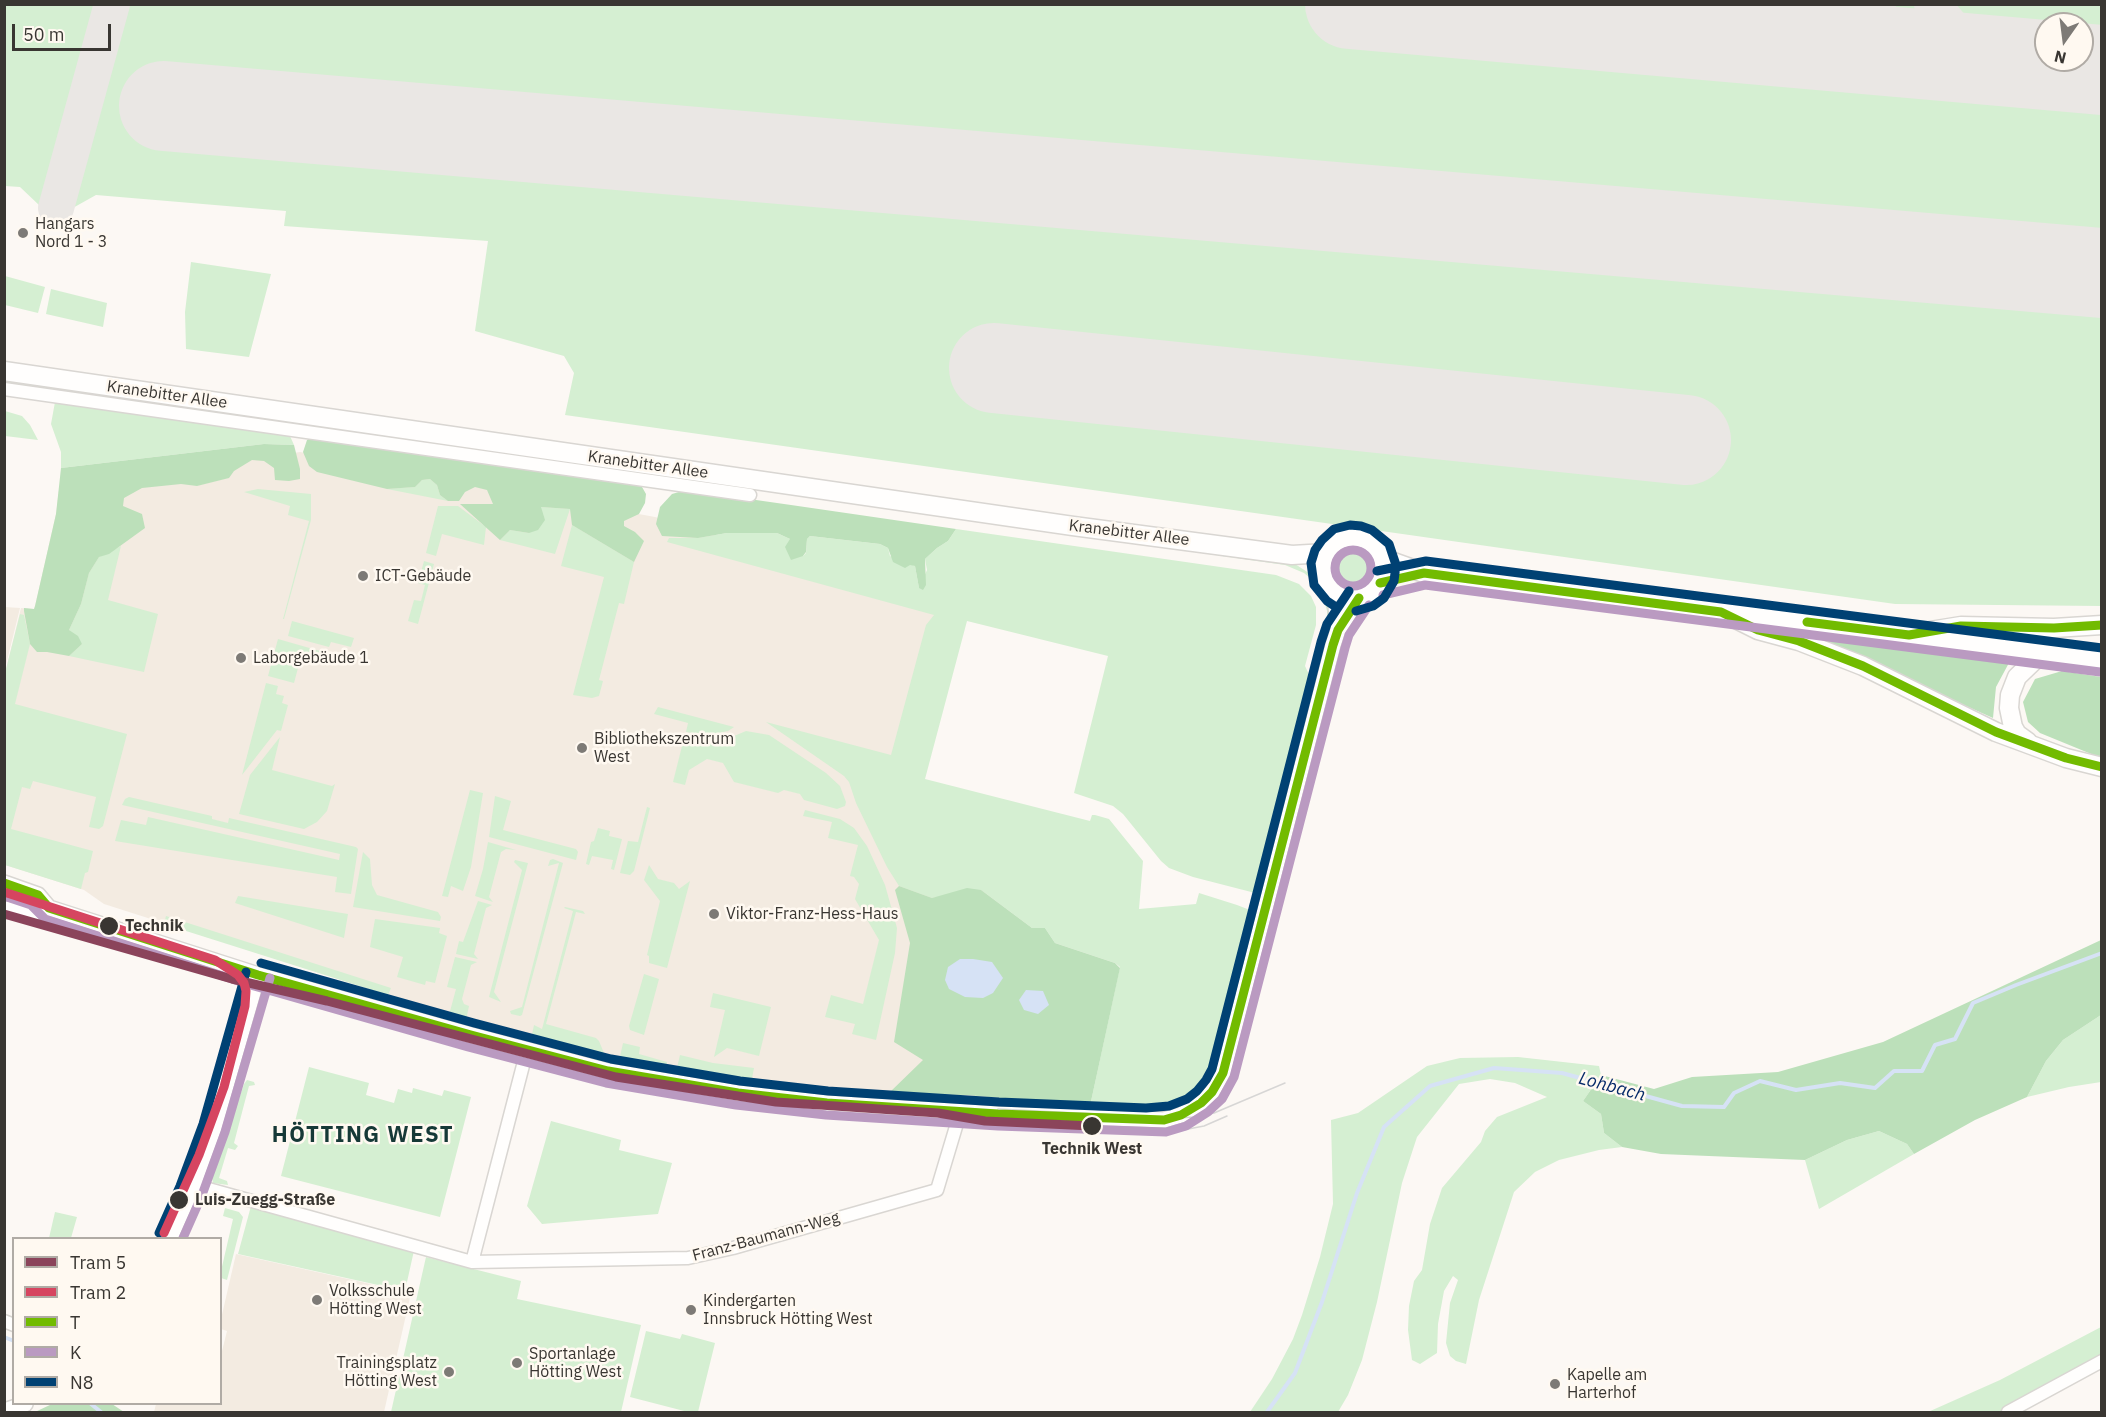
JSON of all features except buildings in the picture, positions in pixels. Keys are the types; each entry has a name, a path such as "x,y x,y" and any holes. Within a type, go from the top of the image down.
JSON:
{"main road":[{"name":"Kranebitter Allee","path":"4,371 1015,518 1292,555 1326,554"},
{"path":"1352,537 1371,543 1382,558 1384,571 1380,583 1368,595 1351,599 1335,593 1325,581 1323,563 1326,554 1340,540 1352,537"},
{"name":"Kranebitter Allee","path":"1292,555 1323,573"},
{"path":"1382,558 1424,573 2102,660"},
{"path":"1380,583 1424,573"},
{"path":"1721,612 1758,630 1799,641 1863,666 1996,732 2066,758 2102,767"},
{"path":"1909,634 1961,626 2054,628 2102,625"},
{"path":"2035,747 2017,734 2013,727 2009,702 2011,689 2018,677 2043,652"}],"street":[{"name":"Kranebitter Allee","path":"4,389 750,495"},
{"path":"1335,593 1338,630"},
{"path":"4,883 38,895 49,908 258,975 608,1071 758,1096 846,1104 1157,1120 1172,1118 1201,1103 1212,1092 1226,1065 1338,630 1359,598"},
{"path":"4,909 32,913 49,908"},
{"path":"171,1237 194,1185 214,1128 258,975"},
{"path":"472,1262 527,1050"},
{"name":"Franz-Baumann-Weg","path":"194,1185 472,1262 688,1258 733,1248 937,1190 961,1110"},
{"path":"2008,1413 2102,1361"},
{"path":"4,1412 22,1405"}],"shaded area":[{"path":"300,452 655,517 958,603 904,774 987,894 1032,928 1090,1106 832,1093 738,1082 620,1060 532,1040 473,1022 104,904 84,890 5,865 5,673 21,608 34,609 35,606 56,514 59,489"},
{"path":"4,607 20,608 5,669"},
{"path":"236,1254 411,1293 384,1412 154,1412 156,1405 222,1405 222,1351 227,1331 222,1329 222,1315"}],"green space":[{"path":"5,4 2101,5 2101,606 1895,604 565,415 574,373 564,356 475,331 488,241 284,226 286,211 96,195 71,209 56,208 40,206 20,187 5,186"},
{"path":"191,262 271,274 249,357 186,349 185,312"},
{"path":"5,276 45,287 38,313 5,305"},
{"path":"51,289 107,303 103,327 46,314"},
{"path":"5,377 1295,564 1315,577 1325,590 1330,602 1331,623 1318,669 1327,622 1324,599 1310,578 1285,565 5,382"},
{"path":"55,402 283,433 290,436 294,445 264,444 61,468 61,452 51,424"},
{"path":"5,411 22,416 38,440 5,436"},
{"path":"312,437 635,482 646,494 645,503 639,514 624,521 624,526 644,541 634,562 572,525 570,509 541,507 545,520 538,530 529,533 510,530 500,540 460,504 493,504 487,490 475,487 465,492 459,501 448,501 440,495 437,485 430,479 422,480 415,487 387,489 317,472 309,466 303,452 307,440"},
{"path":"264,444 294,445 300,479 275,480 274,468 264,461 252,460 234,471 229,478 197,486 181,484 142,488 124,498 123,506 142,514 145,528 109,554 99,557 89,573 81,604 69,630 78,636 82,644 69,656 37,652 30,644 24,608 34,609 35,606 56,514 61,468"},
{"path":"430,479 437,485 440,495 448,501 387,489 415,487 422,480"},
{"path":"258,489 311,494 311,520 284,619 309,521 288,515 290,506 244,492"},
{"path":"686,490 956,529 948,541 925,559 926,585 923,590 919,588 915,566 910,565 905,568 893,562 888,548 880,544 810,536 807,539 806,552 803,556 791,560 785,547 790,539 777,533 727,533 698,538 662,536 656,524 660,507 672,494"},
{"path":"438,506 458,506 486,527 484,545 442,534 436,556 426,553"},
{"path":"541,507 570,509 555,554 500,540 510,530 529,533"},
{"path":"572,525 634,562 624,604 619,603 599,680 603,681 599,696 592,698 573,695 604,577 561,566"},
{"path":"956,529 1276,575 1299,584 1311,596 1316,607 1316,625 1305,666 1312,681 1312,687 1259,894 1193,877 1169,868 1123,814 1113,806 1074,793 1108,656 967,621 925,779 1090,821 1092,815 1109,819 1143,861 1139,909 1196,904 1199,893 1255,912 1214,1069 1200,1090 1180,1103 1152,1109 1090,1106 1120,967 1115,963 1055,943 1045,928 1032,928 981,890 932,898 899,886 887,867 856,803 849,782 844,776 766,722 891,755 926,625 934,615 667,542 669,538 698,538 727,533 777,533 790,539 803,556 806,553 807,539 810,536 880,544 888,548 890,556 915,566 919,588 927,570 925,559 948,541"},
{"path":"121,546 108,600 158,614 144,672 69,656 82,644 69,630 81,604 89,573 99,557"},
{"path":"1353,546 1368,553 1375,568 1368,583 1353,590 1338,583 1331,568 1338,553"},
{"path":"424,561 434,564 418,624 408,621 414,600 421,601 425,585 418,583"},
{"path":"20,614 24,615 30,644 15,704 127,734 103,826 99,829 89,827 96,797 33,781 30,789 22,787 11,829 93,851 81,889 5,865 5,673"},
{"path":"292,621 354,638 351,647 331,642 329,647 288,636"},
{"path":"1823,636 2010,661 1996,687 1993,718 1821,641"},
{"path":"278,639 327,653 326,659 302,653 294,683 268,676"},
{"path":"2062,671 2101,677 2101,758 2040,733 2028,722 2023,702 2035,679"},
{"path":"266,683 278,686 276,694 284,696 282,703 288,705 281,731 277,730 242,775"},
{"path":"1330,687 1333,690 1244,1039 1227,1095 1213,1111 1211,1106 1224,1091 1230,1078"},
{"path":"658,707 734,727 728,731 709,735 686,732 688,723 654,714"},
{"path":"746,731 769,735 826,773 840,786 846,802 845,806 837,809 804,800 800,794 784,790 778,793 734,782 723,763 707,759 689,770 685,785 673,782 684,738 707,743 720,742"},
{"path":"280,737 272,770 332,786 335,784 327,811 317,822 304,829 239,814 250,775"},
{"path":"470,790 483,793 471,867 463,891 451,886 448,897 442,896"},
{"path":"495,796 511,801 503,830 576,849 578,852 576,860 489,837"},
{"path":"129,797 212,816 212,819 228,823 229,818 356,847 358,849 351,894 335,892 337,877 115,841 121,820 146,825 148,817 339,860 340,854 122,805"},
{"path":"647,807 650,808 634,871 630,875 620,873 628,841 638,842"},
{"path":"805,810 840,819 854,828 867,846 885,885 897,928 895,953 876,1040 852,1034 855,1024 825,1017 831,995 863,1004 879,940 855,899 859,884 854,877 850,876 858,845 828,838 832,822 803,816"},
{"path":"598,828 610,831 609,836 622,839 614,870 611,869 613,860 592,856 589,865 586,864 591,842 594,841"},
{"path":"488,842 516,850 506,849 501,852 489,897 493,902 475,896"},
{"path":"363,852 370,859 372,885 377,895 438,912 441,917 440,921 353,907"},
{"path":"515,860 528,863 494,992 501,1002 489,997 522,870 514,862"},
{"path":"550,860 563,863 522,1015 511,1014 510,1011 522,1007 559,863 548,866"},
{"path":"649,865 658,879 674,883 679,889 690,881 667,968 649,963 647,955 660,901 644,880"},
{"path":"899,886 932,898 967,888 981,890 1032,928 1045,928 1055,943 1115,963 1120,968 1090,1106 967,1095 888,1094 923,1060 894,1042 910,943 895,890"},
{"path":"238,896 348,914 344,938 235,903"},
{"path":"478,901 492,905 486,908 474,954 478,959 456,954 459,941 463,942"},
{"path":"565,907 583,911 585,914 576,912 546,1024 596,1038 606,1058 604,1059 531,1039 534,1025 542,1029 573,911"},
{"path":"166,916 391,988 388,995 164,924"},
{"path":"375,919 440,928 439,933 447,936 435,983 426,981 425,985 397,977 403,957 370,947"},
{"path":"2101,940 2101,1015 2063,1040 2046,1061 2027,1097 1975,1120 1914,1154 1907,1144 1879,1131 1847,1140 1805,1160 1661,1154 1622,1147 1604,1133 1601,1114 1583,1101 1601,1075 1654,1089 1692,1077 1778,1072 1883,1042"},
{"path":"455,957 477,962 471,965 462,999 464,1004 469,1006 466,1020 449,1015 456,989 447,987"},
{"path":"644,974 659,979 644,1035 630,1030 629,1026"},
{"path":"713,993 771,1007 759,1056 727,1048 714,1057 725,1010 710,1007"},
{"path":"2101,1015 2101,1082 2027,1097 2046,1061 2063,1040"},
{"path":"623,1043 640,1047 639,1054 667,1062 666,1071 619,1061"},
{"path":"680,1055 713,1063 754,1068 751,1084 676,1072"},
{"path":"1518,1057 1599,1066 1601,1075 1583,1101 1601,1114 1604,1133 1622,1147 1559,1160 1535,1172 1514,1192 1479,1300 1466,1364 1450,1356 1446,1343 1450,1303 1458,1280 1453,1276 1444,1291 1438,1324 1437,1353 1420,1364 1412,1360 1408,1330 1409,1306 1414,1281 1422,1270 1430,1224 1442,1188 1481,1142 1485,1131 1497,1117 1547,1097 1515,1083 1490,1079 1459,1084 1417,1137 1402,1183 1377,1302 1362,1360 1348,1395 1338,1412 1250,1412 1272,1379 1293,1339 1320,1257 1333,1204 1331,1120 1358,1113 1427,1066 1460,1058"},
{"path":"309,1067 369,1083 366,1095 394,1103 398,1089 412,1093 413,1088 442,1096 444,1090 471,1097 440,1217 281,1176"},
{"path":"247,1080 254,1082 255,1085 249,1086 234,1143 238,1146 235,1150 228,1148 219,1178 227,1181 228,1185 213,1183 212,1178"},
{"path":"551,1121 621,1140 619,1150 672,1163 658,1214 542,1224 527,1206"},
{"path":"1879,1131 1907,1144 1914,1154 1819,1209 1805,1160 1847,1140"},
{"path":"251,1206 415,1246 405,1291 238,1254"},
{"path":"225,1208 239,1212 243,1217 227,1280 222,1278 222,1267 233,1219 223,1216"},
{"path":"55,1212 77,1217 71,1237 49,1237"},
{"name":"Sportanlage Hötting West","path":"426,1257 521,1281 517,1299 641,1325 621,1412 391,1412"},
{"path":"2101,1327 2101,1361 2008,1412 1928,1412 2000,1380"},
{"path":"646,1331 680,1339 682,1334 715,1343 698,1412 688,1412 630,1397"},
{"path":"50,1405 114,1405 124,1412 35,1412"}],"water":[{"path":"960,959 992,962 1003,978 993,993 983,998 965,997 949,989 945,980 948,967"},
{"path":"1026,990 1043,991 1049,1005 1038,1014 1024,1010 1019,1000"}],"waterway":[{"name":"Lohbach","path":"1267,1412 1295,1373 1322,1302 1357,1193 1384,1127 1430,1086 1494,1068 1562,1073 1682,1106 1724,1107 1734,1093 1760,1081 1796,1090 1840,1083 1875,1088 1894,1071 1922,1071 1935,1045 1955,1039 1973,1003 2102,953"},
{"name":"Lohbach","path":"4,1337 12,1340"},
{"name":"Lohbach","path":"92,1405 101,1412"}],"taxiway":[{"path":"56,208 112,4"},
{"path":"1805,44 1834,41 1846,36 1866,21 1878,4"},
{"path":"1932,4 1974,50 1989,57 2015,63"}],"runway":[{"path":"1350,4 2102,70"},
{"path":"164,106 2102,273"},
{"path":"994,368 1686,440"}],"tram line":[{"name":"2","path":"4,892 215,960 238,975 244,983 245,1006 224,1087 199,1155 164,1233"},
{"name":"5","path":"4,914 232,979 327,1001 616,1077 776,1102 938,1113 985,1121 1092,1126"},
{"path":"998,1109 1195,1117 1214,1113 1285,1083"},
{"path":"1092,1126 1183,1130 1204,1126 1227,1116"}],"transit line":[{"name":"N8","path":"1336,607 1327,601 1314,585 1311,563 1315,550 1334,529 1350,525 1361,526 1372,530 1389,544 1396,565 1394,581 1384,598 1373,606 1356,611"},
{"name":"K","path":"1353,550 1366,555 1371,568 1366,581 1353,586 1340,581 1335,568 1340,555 1353,550"},
{"name":"N8","path":"1377,571 1426,561 2102,648"},
{"name":"T","path":"1380,583 1424,573 1721,612 1758,630 1799,641 1863,666 1996,732 2066,758 2102,767"},
{"name":"K","path":"1383,595 1425,585 2100,672"},
{"name":"N8","path":"261,963 611,1059 740,1081 828,1091 999,1102 1146,1108 1169,1106 1187,1099 1197,1091 1212,1069 1321,642 1327,624 1349,591"},
{"name":"T","path":"4,883 38,895 49,908 258,975 608,1071 738,1093 827,1103 998,1114 1164,1120 1181,1115 1201,1103 1212,1092 1223,1073 1333,645 1338,630 1359,598"},
{"name":"K","path":"4,896 31,905 45,919 254,986 468,1047 606,1083 736,1105 826,1115 998,1126 1166,1132 1186,1126 1208,1112 1222,1099 1234,1077 1345,648 1349,635 1369,605"},
{"name":"T","path":"1807,622 1909,635 1961,626 2054,628 2102,625"},
{"name":"N8","path":"159,1233 180,1186 203,1124 246,972"},
{"name":"K","path":"183,1237 225,1132 270,978"}],"place":[{"name":"Hangars Nord 1 - 3","path":"23,233"},
{"name":"ICT-Gebäude","path":"363,576"},
{"name":"Laborgebäude 1","path":"241,658"},
{"name":"Bibliothekszentrum West","path":"582,748"},
{"name":"Viktor-Franz-Hess-Haus","path":"714,914"},
{"name":"Technik","path":"109,926"},
{"name":"Technik West","path":"1092,1126"},
{"name":"Luis-Zuegg-Straße","path":"179,1200"},
{"name":"Volksschule Hötting West","path":"317,1300"},
{"name":"Kindergarten Innsbruck Hötting West","path":"691,1310"},
{"name":"Sportanlage Hötting West","path":"517,1363"},
{"name":"Trainingsplatz Hötting West","path":"449,1372"},
{"name":"Kapelle am Harterhof","path":"1555,1384"}],"district":[{"name":"HÖTTING WEST","path":"363,1136"}]}
